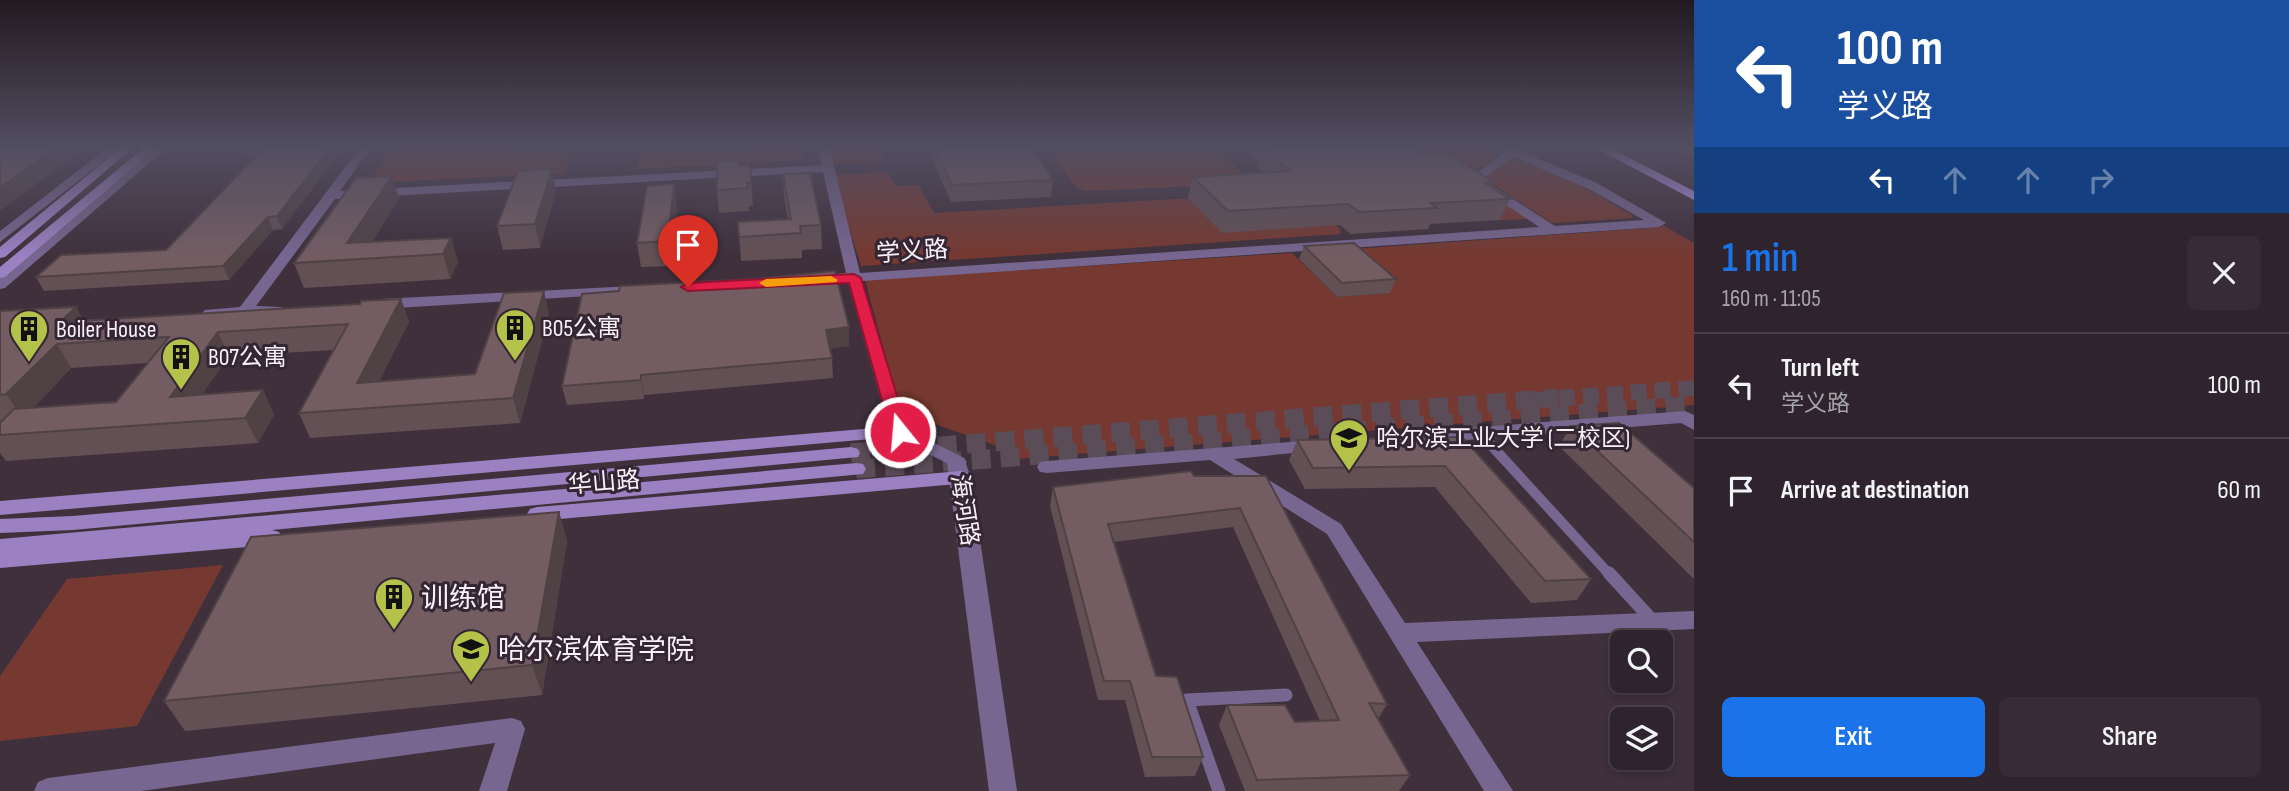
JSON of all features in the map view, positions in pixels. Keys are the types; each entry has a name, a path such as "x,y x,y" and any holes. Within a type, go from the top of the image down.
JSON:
{"main road":[{"path":"0,254 86,183"},
{"path":"0,274 109,183"},
{"path":"1670,183 1694,195"},
{"path":"0,508 900,432"},
{"name":"华山路","path":"0,526 854,461 0,547"},
{"name":"华山路","path":"0,560 959,470"}],"street":[{"path":"0,238 71,183"},
{"path":"0,285 120,183"},
{"path":"245,311 340,183"},
{"path":"331,195 554,183"},
{"path":"832,183 854,278 900,432"},
{"path":"1480,183 1552,230"},
{"name":"学义路","path":"799,281 1659,223 1585,183"},
{"path":"370,304 647,289"},
{"path":"191,315 287,309"},
{"path":"1386,440 1685,417 1694,424"},
{"name":"海河路","path":"900,432 959,470 1003,791"},
{"path":"1047,467 1333,444"},
{"path":"1213,454 1334,529 1499,791"},
{"path":"1399,633 1694,620"},
{"path":"48,791 512,729 493,791"}],"lane":[{"path":"1480,433 1654,622"},
{"path":"1219,791 1187,700 1286,695"}],"shaded area":[{"path":"835,183 918,185 934,213 1297,192 1341,230 1340,234 861,266"},
{"path":"1073,183 1230,183 1084,191"},
{"path":"1437,183 1475,183 1530,219 1500,220"},
{"path":"1491,183 1576,183 1632,215 1632,218 1552,223"},
{"path":"1659,223 1694,243 1694,405 1002,460 1000,447 901,412 865,280 1292,253 1337,297 1389,293 1340,250 1663,227"},
{"path":"223,565 137,726 0,741 0,676 67,579"}],"building":[{"path":"231,183 303,183 277,216 268,217 223,266 36,277 61,255 166,250"},
{"path":"352,183 387,183 347,243 451,238 443,254 294,263"},
{"path":"513,183 548,183 535,224 497,226"},
{"path":"717,183 751,183 747,183 748,188 717,190"},
{"path":"785,183 812,183 821,225 800,226 801,233 739,237 738,222 791,219"},
{"path":"951,183 994,183 952,185"},
{"path":"1199,183 1486,183 1510,199 1430,203 1437,208 1359,212 1348,204 1228,211"},
{"path":"674,184 668,241 637,243 647,186"},
{"path":"1354,243 1396,279 1342,283 1304,246"},
{"path":"835,271 849,327 826,330 832,358 641,375 641,380 562,386 582,294 619,291 620,286 754,279"},
{"path":"544,291 513,398 299,413 348,324 218,332 170,397 263,390 245,418 0,435 0,423 14,409 116,402 169,337 57,344 6,394 0,395 0,311 76,307 60,322 360,304 361,301 401,299 357,383 475,374 504,293"},
{"path":"1619,423 1694,488 1694,542 1571,426"},
{"path":"1462,437 1591,579 1545,581 1445,466 1313,468 1297,440"},
{"path":"1191,471 1194,476 1266,476 1387,704 1369,703 1410,775 1257,780 1227,705 1285,705 1295,722 1339,720 1240,508 1108,524 1156,676 1177,677 1203,757 1152,757 1130,681 1104,681 1053,487"},
{"name":"训练馆","path":"559,512 532,665 164,701 251,537"}],"tunnel":[{"path":"1535,400 1694,388"},
{"path":"851,453 1558,398"},
{"path":"856,469 1694,405"}],"slow traffic":[{"path":"766,283 831,280"}],"place":[{"name":"B05公寓","path":"515,362"},
{"name":"Boiler House","path":"29,363"},
{"name":"B07公寓","path":"181,391"},
{"name":"哈尔滨工业大学 (二校区)","path":"1349,472"},
{"name":"训练馆","path":"394,631"},
{"name":"哈尔滨体育学院","path":"471,683"}],"route":[{"path":"688,287 854,278 900,432"}]}
